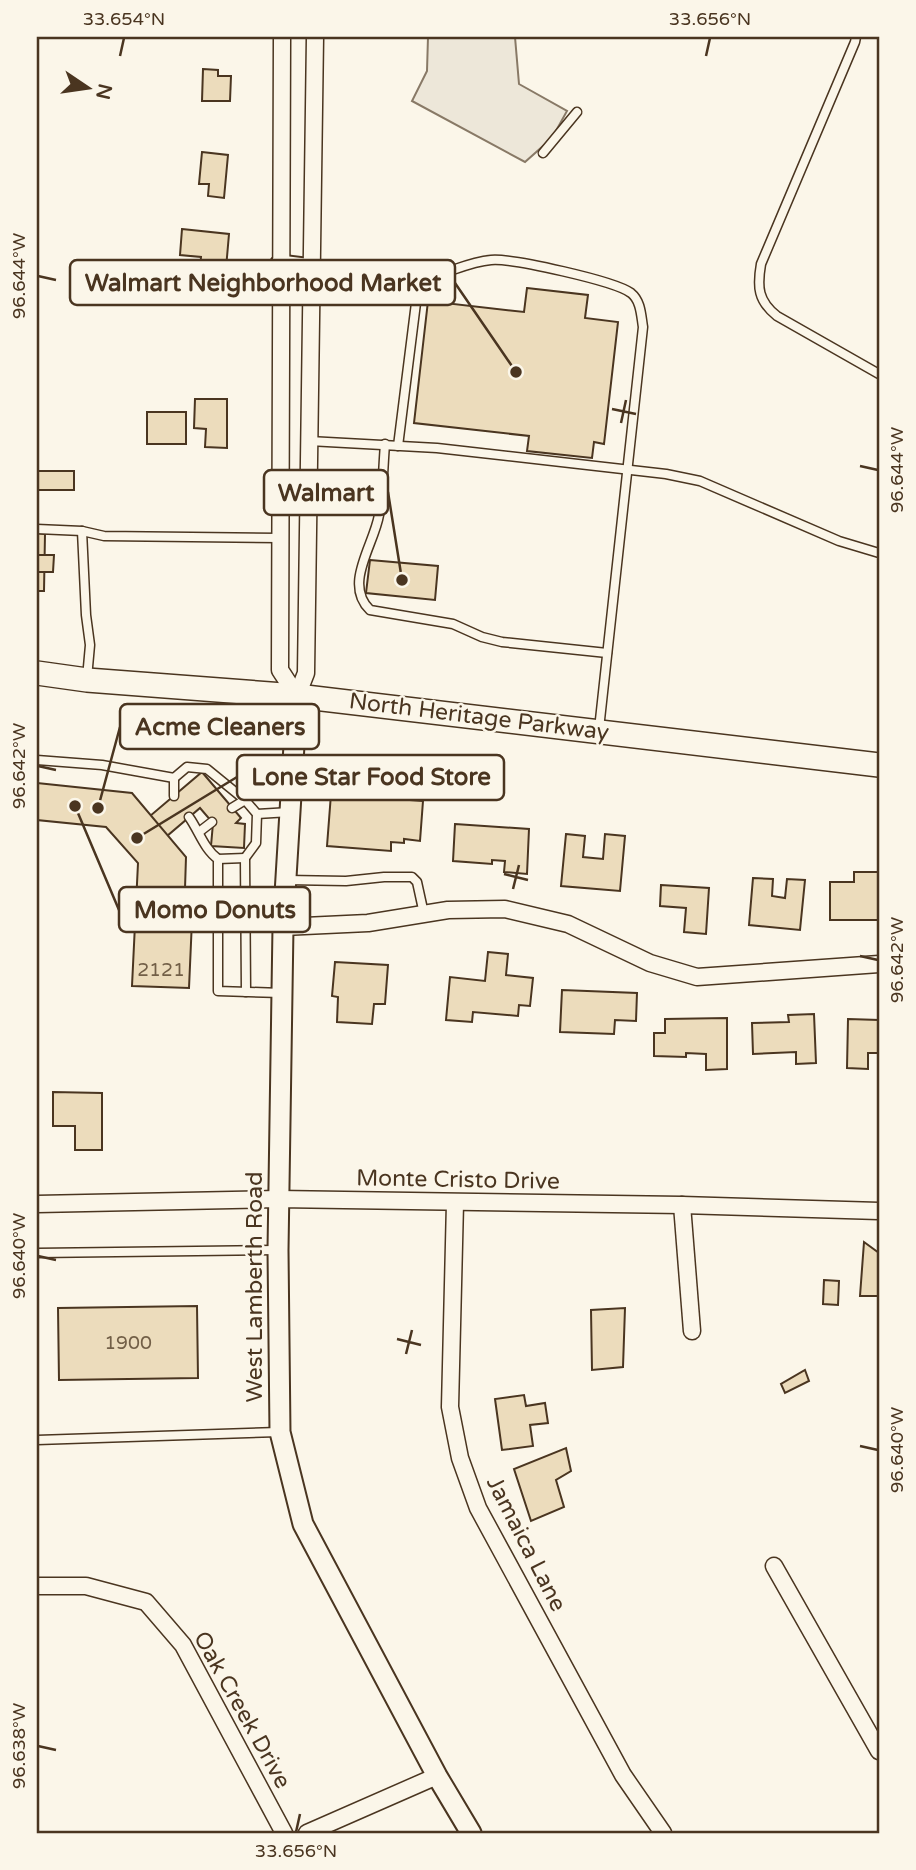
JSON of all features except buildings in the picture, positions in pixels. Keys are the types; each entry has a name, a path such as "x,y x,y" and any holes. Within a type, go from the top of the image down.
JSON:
{"main road":[{"name":"North Heritage Parkway","path":"37,673 87,680 297,696 879,765"}],"street":[{"path":"282,37 280,670 297,696"},
{"name":"West Lamberth Road","path":"315,37 306,673 297,696 283,927 278,1199 280,1432 303,1524 437,1776 471,1833"},
{"path":"280,265 312,269"},
{"path":"283,927 368,923 448,910 505,909 568,924 650,963 697,978 879,964"},
{"name":"Monte Cristo Drive","path":"37,1203 278,1199 879,1211"},
{"name":"Jamaica Lane","path":"455,1203 450,1407 460,1458 478,1508 623,1775 663,1833"},
{"path":"682,1205 692,1331"},
{"path":"774,1566 879,1751"},
{"name":"Oak Creek Drive","path":"37,1586 86,1586 146,1602 183,1645 284,1833"},
{"path":"307,1833 437,1776"}],"lane":[{"path":"856,37 761,264 758,282 760,298 777,316 879,374"},
{"path":"543,153 577,112"},
{"path":"312,269 419,279 470,263 495,260 616,285 632,294 640,308 643,327 599,732"},
{"path":"398,446 419,279"},
{"path":"309,441 385,444 627,469 700,481 839,541 879,553"},
{"path":"385,444 380,510 376,530 365,556 359,588 361,601 370,610 453,624 482,637 502,642 607,653"},
{"path":"37,529 82,531 104,536 280,538"},
{"path":"82,531 90,645 87,680"},
{"path":"37,760 102,765 174,778"},
{"path":"174,796 174,778 187,767 207,769 212,778 244,800 257,814 256,843 245,858 246,992"},
{"path":"232,808 244,800"},
{"path":"257,814 290,812"},
{"path":"189,817 208,852 218,859 245,858"},
{"path":"199,832 212,822"},
{"path":"218,859 218,991 282,993"},
{"path":"286,880 346,881 412,877 417,882 424,914"},
{"path":"37,1253 278,1250"},
{"path":"37,1440 280,1432"}],"shaded area":[{"path":"428,37 515,37 519,84 567,111 552,138 525,162 412,101 427,71"}],"place":[{"name":"Walmart Neighborhood Market","path":"516,372"},
{"name":"Walmart","path":"402,580"},
{"name":"Momo Donuts","path":"75,806"},
{"name":"Acme Cleaners","path":"98,808"},
{"name":"Lone Star Food Store","path":"137,838"}]}
